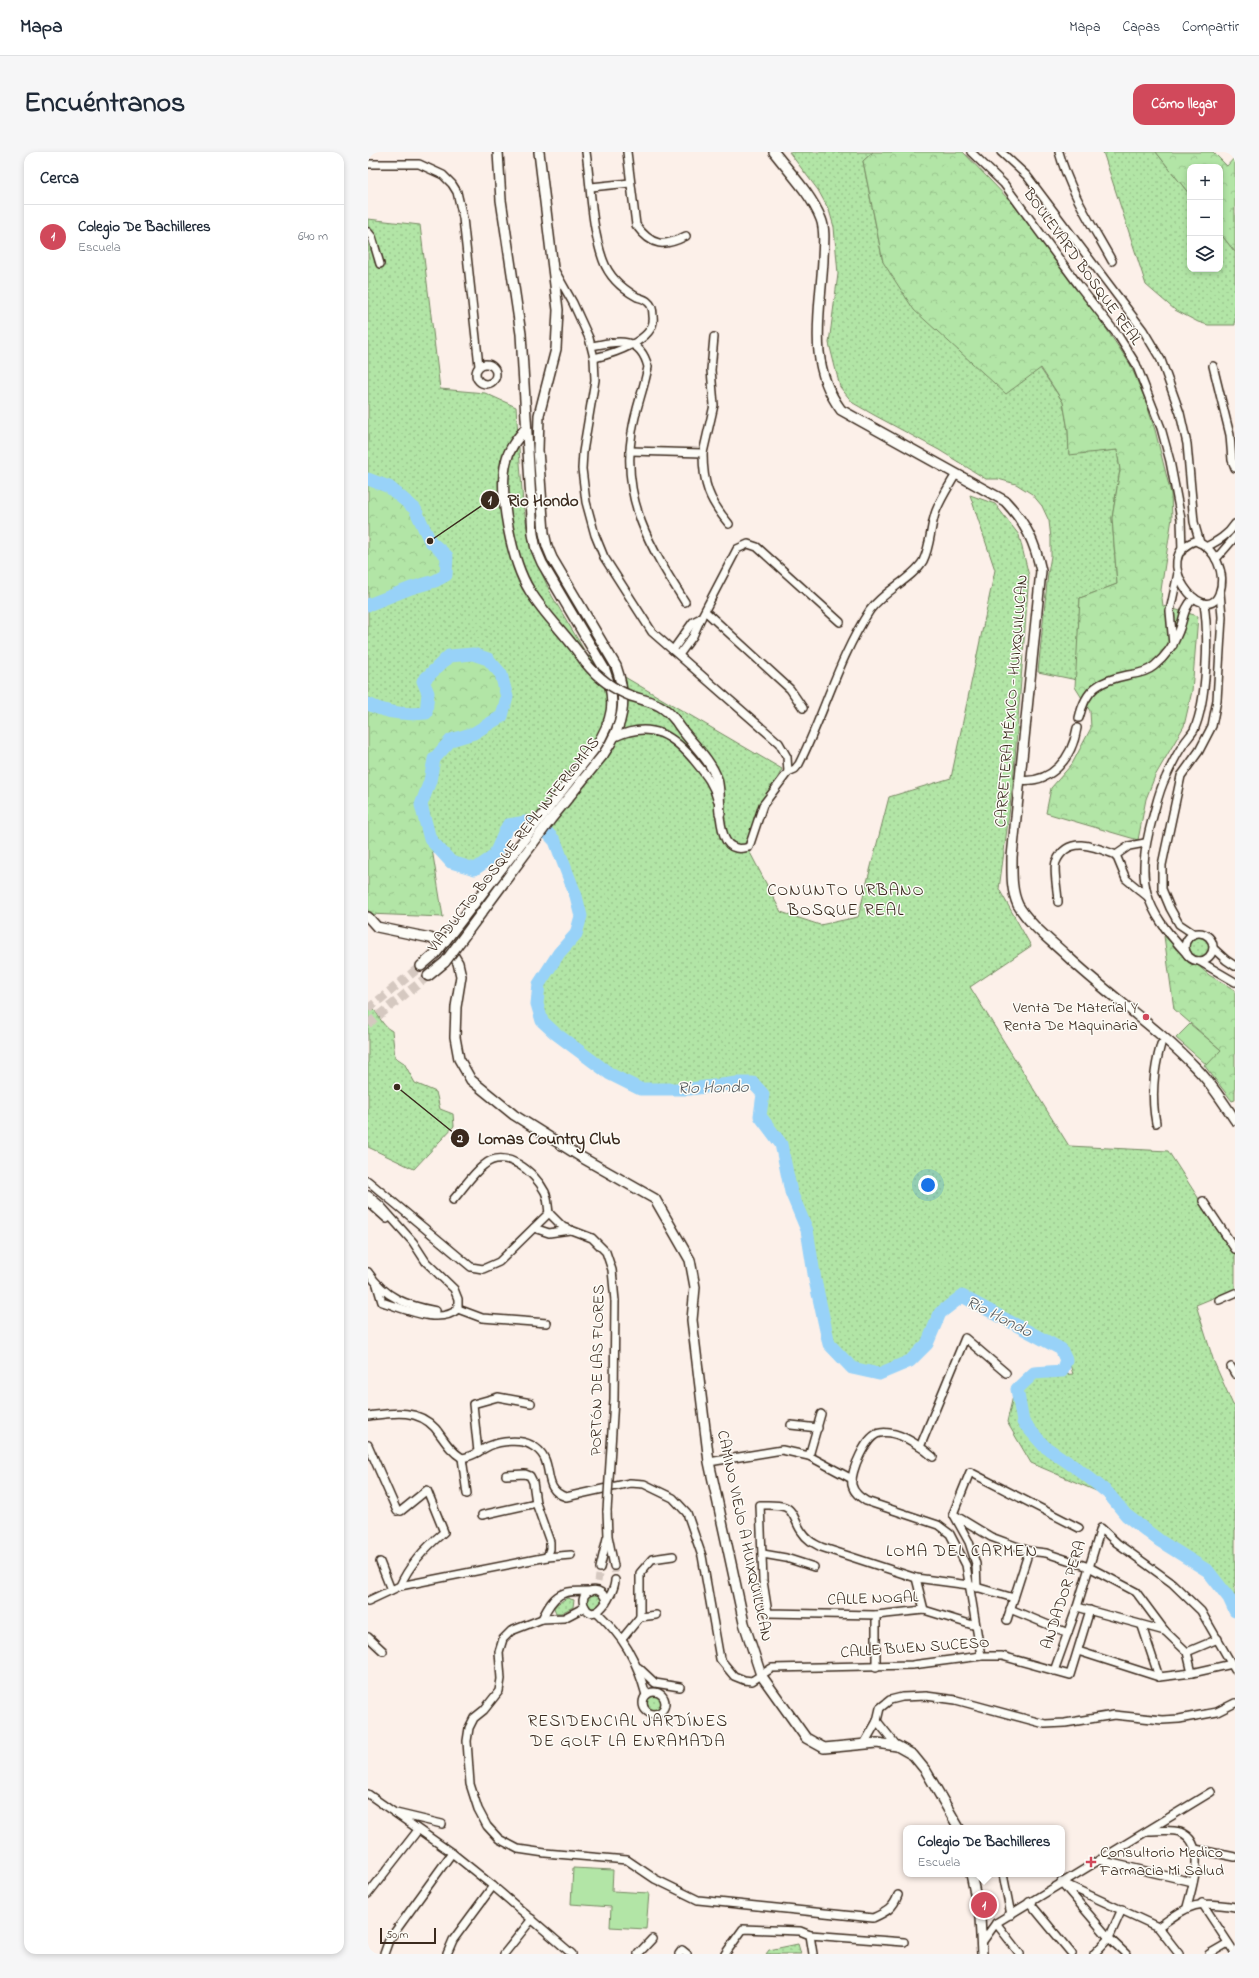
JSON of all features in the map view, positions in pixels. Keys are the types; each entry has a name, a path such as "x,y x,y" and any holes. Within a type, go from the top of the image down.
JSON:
{"main road":[{"name":"VIADUCTO BOSQUE REAL INTERLOMAS","path":"421,966 436,953 595,748 609,722 612,710 612,689 606,670 542,563 536,549 530,502 521,334 501,200 498,152"},
{"name":"VIADUCTO BOSQUE REAL INTERLOMAS","path":"428,976 445,962 551,819 603,756 614,737 622,713 624,697 622,683 616,666 552,558 544,533 538,450 539,415 556,349 558,310 555,271 539,152"},
{"name":"CARRETERA MÉXICO - HUIXQUILUCAN","path":"774,152 811,199 822,220 824,244 817,340 821,371 833,399 842,410 1005,501 1017,513 1033,541 1039,566 1038,608 1019,780 1012,875 1015,896 1023,913 1079,967 1197,1068 1218,1094 1235,1120"},
{"path":"526,428 512,445 506,462 504,478 507,520 512,545 522,577 529,591 551,622 566,636 594,674 602,681 631,696 660,704 676,721 712,769 717,780 720,813"},
{"name":"CAMINO VIEJO A HUIXQUILUCAN","path":"368,917 377,927 430,938 445,945 451,951 458,963 461,976 456,1007 456,1044 459,1059 471,1080 514,1115 581,1157 655,1199 690,1260 695,1287 692,1320 709,1462 744,1623 761,1675 806,1738 824,1748 876,1743 897,1746 913,1755 926,1771 957,1825"},
{"path":"972,1877 980,1917 982,1954"}],"street":[{"path":"586,152 598,239 603,260 610,275 623,288 649,302 653,310 654,319 650,330 619,352 594,358"},
{"path":"627,152 636,225 643,235 659,245 672,243 686,236"},
{"name":"BOULEVARD BOSQUE REAL","path":"971,152 1004,184 1119,337 1136,364 1161,428 1170,461 1181,518 1182,551"},
{"name":"BOULEVARD BOSQUE REAL","path":"1001,152 1027,176 1142,330 1161,360 1180,413 1187,444 1194,522 1203,545"},
{"path":"1059,152 1066,177 1081,208 1112,261"},
{"path":"368,164 418,164 443,175 452,184 457,192 463,218 479,366"},
{"path":"591,187 630,183"},
{"path":"368,232 372,237 380,264"},
{"path":"555,271 573,303 592,346 595,380 583,452 582,468 586,502 594,535 604,557 622,588 652,632 779,743 787,757 788,772"},
{"path":"714,337 711,370 714,405 704,453 703,471 706,487 714,506 729,524"},
{"path":"592,346 622,340 632,343 643,355 648,367 635,417 630,451 634,498 645,534 656,557 685,602"},
{"path":"1213,366 1230,435 1232,460 1235,468"},
{"path":"630,451 704,453"},
{"path":"614,737 639,729 654,730 669,736 687,751 711,782 717,797 728,843 733,848 739,849 749,847 763,805 788,772 795,769 799,764 847,653 870,610 883,595 916,570 928,549 936,512 945,491 956,474"},
{"path":"1203,545 1221,540 1235,524"},
{"path":"1216,559 1235,537"},
{"path":"1220,592 1217,599 1211,603 1204,604 1186,591 1178,573 1177,564 1182,551 1188,543 1195,541 1203,545 1216,559 1222,576 1220,592 1222,617 1217,700 1212,726 1199,751 1181,776 1162,865 1162,889 1179,924 1194,934 1206,934 1213,943 1214,949 1235,966"},
{"path":"676,652 694,636 701,618 706,612 737,549 748,544 757,547 840,622"},
{"path":"1173,645 1170,611 1178,573"},
{"path":"1079,718 1083,703 1090,691 1098,684 1109,680 1140,674 1153,667 1173,645 1180,630 1187,604 1194,598"},
{"path":"1204,604 1207,622 1203,681 1199,710 1194,730 1164,779 1146,843 1144,885 1151,907 1163,925 1187,954 1192,959 1199,961 1235,982"},
{"path":"706,612 790,689 803,708"},
{"path":"1019,780 1040,780 1055,771 1064,761 1071,748 1077,728"},
{"path":"1116,855 1129,846 1146,843"},
{"path":"1058,902 1056,862 1066,848 1080,844 1097,847 1116,855 1126,879 1148,897"},
{"path":"1187,954 1184,949 1185,942 1194,934"},
{"path":"1199,961 1209,957 1214,949"},
{"path":"1156,1123 1153,1107 1156,1063 1162,1044"},
{"path":"368,1181 471,1267 483,1269 499,1262 549,1213 546,1193 531,1174 517,1163 497,1158 484,1165 453,1200"},
{"path":"368,1195 381,1206 413,1242 425,1264 457,1293 459,1304 458,1309"},
{"path":"1203,1201 1235,1249"},
{"path":"368,1202 394,1227 451,1292 455,1302 454,1307 451,1310 436,1311 412,1306 387,1294 377,1285 368,1272"},
{"name":"PORTÓN DE LAS FLORES","path":"549,1213 563,1227 592,1238 606,1252 612,1270 616,1302 614,1399 607,1511 608,1536 614,1566"},
{"path":"534,1228 557,1233 570,1230"},
{"path":"377,1285 382,1302 435,1316 448,1315 458,1309"},
{"path":"1220,1300 1235,1294"},
{"path":"458,1309 482,1318 547,1323"},
{"path":"920,1447 965,1338 1006,1373"},
{"path":"368,1416 391,1412 410,1414 424,1419 434,1428 448,1448 462,1458 470,1458 478,1452 474,1404 498,1397 531,1403"},
{"path":"809,1456 818,1428 820,1414"},
{"path":"791,1425 818,1428"},
{"path":"933,1457 920,1447 891,1433 877,1434 871,1438 863,1450 852,1479 855,1492 866,1501 938,1525 950,1534 966,1565 981,1656"},
{"name":"CALLE BUEN SUCESO","path":"478,1452 491,1446 507,1442 531,1445 545,1456 552,1490 556,1494 566,1497 630,1483 644,1484 673,1498 687,1513 702,1556 720,1659 734,1676 752,1680 772,1668 912,1666 981,1656 1002,1656 1070,1675 1078,1651"},
{"path":"368,1444 399,1511 427,1490 444,1532 434,1540 407,1570 400,1586"},
{"path":"709,1462 782,1450 809,1456 852,1479"},
{"path":"462,1458 467,1494"},
{"path":"953,1514 970,1472 1079,1528"},
{"path":"506,1475 525,1474 530,1476 533,1482 536,1503 550,1542 550,1549 547,1557"},
{"path":"482,1515 536,1503"},
{"path":"814,1567 786,1558 763,1554 760,1505 787,1507 801,1532 809,1541 821,1547 916,1578 969,1585 1014,1598"},
{"path":"953,1514 969,1542 976,1564 977,1588"},
{"path":"953,1514 991,1537 1029,1551 1046,1553 1089,1567 1136,1592 1165,1631 1187,1652 1192,1673"},
{"name":"ANDADOR PERA","path":"1054,1671 1077,1607 1101,1528 1117,1543 1172,1583 1201,1611 1218,1639"},
{"name":"PORTÓN DE LAS FLORES","path":"600,1568 608,1536"},
{"path":"1007,1620 1029,1551"},
{"name":"CALLE NOGAL","path":"763,1554 763,1582 768,1613 876,1615 924,1610 976,1626"},
{"path":"368,1601 400,1586 547,1557 571,1555"},
{"path":"622,1638 640,1617 640,1573 652,1559 673,1556"},
{"path":"380,1562 391,1590"},
{"path":"916,1578 924,1610"},
{"path":"597,1612 602,1609 613,1594 615,1580"},
{"path":"598,1582 594,1590 586,1594 583,1600 585,1607 590,1611 597,1612 622,1638 639,1668 646,1695"},
{"path":"542,1618 553,1600 570,1591 594,1590 602,1593 606,1603"},
{"path":"585,1607 564,1618 542,1618 511,1631 503,1639 500,1652 501,1679 499,1691 484,1710 474,1718 469,1728 467,1741 470,1784 478,1809 487,1826 499,1839 518,1849 545,1853 627,1860 655,1879 698,1900 873,1918 887,1912 895,1904 898,1895"},
{"path":"1077,1607 1142,1626 1165,1631"},
{"path":"1010,1608 1068,1633"},
{"path":"1090,1610 1078,1651 1159,1677 1233,1667 1218,1639 1187,1652"},
{"path":"640,1617 656,1615"},
{"path":"876,1615 876,1667"},
{"path":"1142,1626 1159,1677"},
{"path":"368,1637 383,1651"},
{"path":"639,1668 655,1683 680,1687"},
{"path":"864,1744 877,1721 880,1708 890,1700 902,1697 926,1696 956,1700 1045,1724 1065,1723 1114,1715 1162,1720 1179,1719 1217,1712 1235,1703"},
{"path":"877,1721 897,1746"},
{"path":"982,1941 996,1923 1211,1792"},
{"path":"368,1795 452,1853 572,1954"},
{"path":"394,1813 442,1824"},
{"path":"368,1894 418,1830"},
{"path":"1146,1831 1170,1831 1181,1833 1189,1839 1195,1849 1197,1865 1187,1907"},
{"path":"1195,1849 1235,1857"},
{"path":"384,1954 389,1940 452,1853"},
{"path":"1099,1860 1193,1882"},
{"path":"1004,1877 1011,1914"},
{"path":"1061,1882 1158,1926 1179,1954"},
{"path":"1061,1882 1109,1938 1126,1954"},
{"path":"447,1954 453,1940 493,1886"},
{"path":"1029,1902 1072,1954"},
{"path":"1158,1926 1187,1907 1202,1903 1234,1908"},
{"path":"1202,1903 1235,1953"},
{"path":"1094,1954 1109,1938 1122,1909"},
{"path":"504,1954 532,1919"},
{"path":"996,1923 1020,1954"},
{"path":"725,1954 743,1929 800,1931 810,1935 904,1942"},
{"path":"810,1935 813,1954"},
{"path":"638,1954 652,1939"},
{"path":"1208,1954 1228,1943"},
{"path":"679,1954 682,1950 687,1954"}],"green space":[{"path":"789,152 873,152 863,161 883,262 1040,368 1063,402 1068,430 1069,454 1117,450 1120,470 1112,518 1117,584 1080,598 1077,680 1038,672 1051,556 1049,521 1042,506 1032,494 1016,484 998,479 986,479 939,450 853,403 840,387 829,343 838,274 834,227 829,210 818,190"},
{"path":"873,152 963,152 1014,205 1099,318 1130,364 1145,399 1155,430 1171,494 1172,518 1161,590 1163,606 1198,616 1192,691 1184,726 1155,776 1146,799 1138,840 1046,813 1051,788 1072,764 1091,728 1090,711 1075,687 1080,598 1117,584 1112,518 1120,470 1117,450 1069,455 1068,430 1063,402 1041,368 1006,394 914,310 883,262 863,161"},
{"path":"1103,152 1156,152 1187,191 1187,272 1223,272 1223,237 1235,252 1235,325 1208,325 1198,322 1175,310 1146,285"},
{"path":"1156,152 1213,152 1227,166 1235,157 1235,252 1223,237 1223,164 1187,164 1187,191"},
{"path":"368,219 420,225 440,389 485,393 516,407 523,504 531,550 552,596 587,655 782,769 745,843 781,912 820,925 858,917 889,797 951,778 995,570 970,495 995,504 1019,535 1029,576 1013,784 999,889 1031,946 970,987 1069,1146 1168,1151 1235,1255 1235,1289 1196,1305 1214,1362 1233,1405 1235,1406 1235,1599 1201,1562 1183,1552 1101,1493 1031,1463 1007,1422 1013,1396 1035,1377 1073,1374 1064,1346 962,1291 937,1311 923,1342 908,1357 879,1370 854,1364 833,1342 819,1279 811,1229 795,1191 786,1143 765,1115 768,1092 755,1079 737,1079 689,1084 641,1084 613,1071 558,1030 546,1018 541,1004 543,985 562,956 581,936 585,916 580,894 558,839 547,826 526,818 505,821 490,854 474,864 453,858 434,837 425,806 435,783 438,761 454,743 475,737 423,694 422,709 394,708 368,699 368,609 413,592 437,585 450,578 452,555 433,539 428,525 391,483 368,475"},
{"path":"368,475 391,483 419,506 433,539 452,555 450,578 437,585 413,592 368,609"},
{"path":"473,650 491,655 505,672 512,697 506,718 475,737 454,743 438,761 435,783 425,806 443,917 368,914 368,699 394,708 422,709 423,694 418,680 447,652"},
{"path":"1199,935 1207,938 1210,946 1207,954 1199,957 1191,954 1188,946 1191,938"},
{"path":"1164,936 1209,975 1235,990 1235,1100 1232,1101 1204,1065 1221,1050 1174,1009"},
{"path":"368,1004 385,1025 392,1031 395,1057 404,1063 415,1083 436,1092 440,1109 453,1114 454,1126 414,1169 368,1147"},
{"path":"1190,1024 1221,1050 1207,1065 1176,1038"},
{"path":"591,1594 597,1594 601,1598 601,1604 597,1608 591,1608 587,1604 587,1598"},
{"path":"567,1598 574,1600 573,1607 561,1613 556,1613 554,1608 557,1604"},
{"path":"651,1696 657,1696 661,1700 661,1706 657,1710 651,1710 647,1706 647,1700"},
{"path":"573,1868 613,1870 612,1891 649,1893 646,1929 610,1927 611,1907 571,1904"},
{"path":"798,1944 801,1954 766,1954 769,1950"}],"waterway":[{"name":"Rio Hondo","path":"368,479 389,487 415,509 430,541 447,556 446,575 435,581 411,588 368,605"},
{"name":"Rio Hondo","path":"368,704 397,713 426,713 428,693 423,681 449,656 473,654 488,659 501,674 507,697 502,716 474,733 451,740 434,759 430,781 421,805 430,839 451,862 475,869 494,856 508,825 526,822 544,829 555,841 576,896 581,916 576,934 559,953 539,984 537,1004 542,1021 555,1033 610,1074 640,1089 689,1089 737,1083 753,1083 763,1094 760,1116 781,1144 791,1192 807,1230 815,1280 829,1344 852,1368 879,1374 910,1361 927,1344 940,1313 962,1296 1061,1349 1066,1360 1062,1371 1034,1373 1017,1389 1023,1422 1044,1446 1082,1472 1108,1493 1126,1515 1160,1541 1208,1571 1229,1598 1235,1611"}],"tunnel":[{"path":"368,1009 421,966"},
{"path":"368,1024 428,976"},
{"path":"614,1566 615,1580"},
{"path":"598,1582 600,1568"}],"place":[{"name":"Rio Hondo","path":"430,541"},
{"name":"Venta De Material Y Renta De Maquinaria","path":"1146,1017"},
{"name":"Lomas Country Club","path":"397,1087"},
{"name":"Consultorio Medico Farmacia Mi Salud","path":"1091,1862"},
{"name":"Colegio De Bachilleres","path":"984,1905"}],"district":[{"name":"CONUNTO URBANO BOSQUE REAL","path":"846,900"},
{"name":"LOMA DEL CARMEN","path":"962,1551"},
{"name":"RESIDENCIAL JARDÍNES DE GOLF LA ENRAMADA","path":"628,1731"}]}
